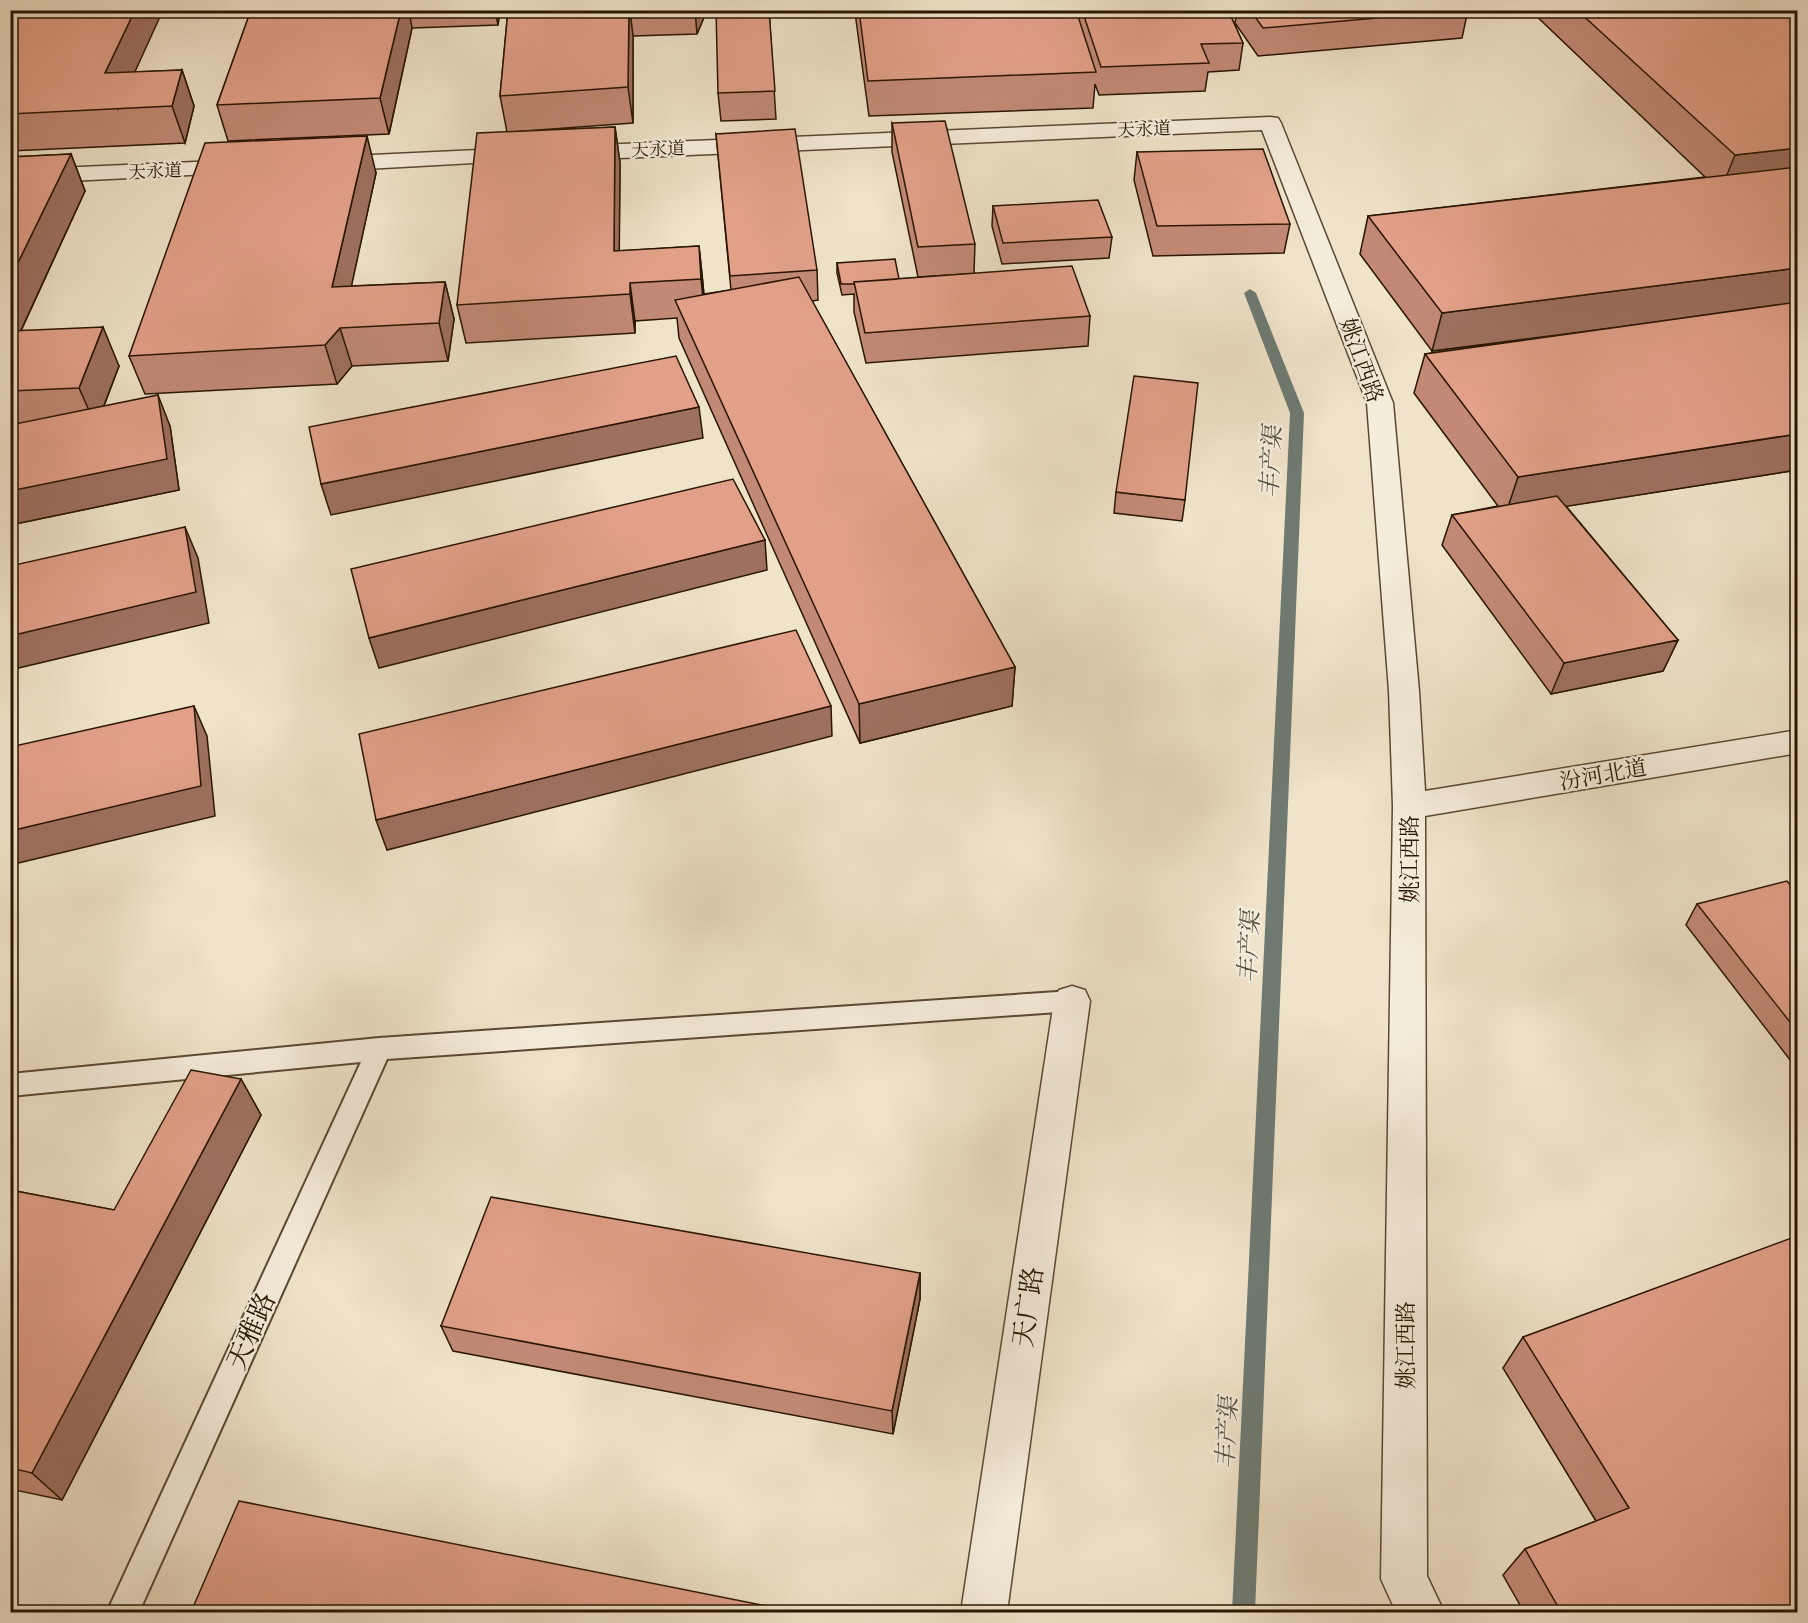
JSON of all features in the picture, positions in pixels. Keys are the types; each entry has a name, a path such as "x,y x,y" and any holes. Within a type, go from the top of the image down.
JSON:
{"street":[{"name":"天永道","path":"308,165 1270,123"},
{"name":"姚江西路","path":"1270,123 1380,403 1404,691 1410,806 1404,1579 1421,1612"},
{"name":"天永道","path":"10,177 260,166"},
{"name":"汾河北道","path":"1410,806 1797,741"},
{"name":"天广路","path":"984,1612 1072,1001"}],"lane":[{"path":"10,1085 380,1049 1072,1001"},
{"name":"天雅路","path":"123,1612 380,1049"}],"building":[{"path":"10,10 135,10 105,73 182,70 172,106 10,114"},
{"path":"251,10 401,10 380,98 217,105"},
{"path":"508,10 629,10 628,87 500,96"},
{"path":"716,10 769,10 775,91 718,93"},
{"path":"859,10 1076,10 1096,72 868,81"},
{"path":"1082,10 1228,10 1243,43 1201,44 1209,63 1101,67"},
{"path":"1250,10 1467,10 1263,28"},
{"path":"1577,10 1797,10 1797,148 1735,155"},
{"path":"945,121 975,244 918,247 892,123"},
{"path":"615,127 614,251 699,246 701,279 630,283 630,294 457,305 477,133"},
{"path":"795,129 817,270 730,276 716,134"},
{"path":"367,136 332,287 445,282 439,323 340,328 325,345 129,356 205,143"},
{"path":"1263,149 1290,224 1157,226 1137,152"},
{"path":"71,154 10,279 10,157"},
{"path":"1797,167 1797,268 1442,313 1368,216"},
{"path":"1098,200 1112,237 1003,243 993,206"},
{"path":"895,259 899,279 841,284 837,263"},
{"path":"1072,266 1090,316 865,333 854,282"},
{"path":"799,277 1015,667 859,704 675,300"},
{"path":"1797,302 1797,434 1518,477 1425,354"},
{"path":"103,327 79,388 10,391 10,331"},
{"path":"676,356 699,407 321,484 309,427"},
{"path":"1134,376 1198,383 1185,500 1116,492"},
{"path":"158,395 167,459 10,491 10,425"},
{"path":"733,479 765,540 369,638 351,569"},
{"path":"1557,496 1678,640 1564,663 1452,515"},
{"path":"185,527 196,592 10,636 10,566"},
{"path":"796,630 831,706 376,820 359,734"},
{"path":"194,706 201,786 10,831 10,747"},
{"path":"1787,881 1797,894 1797,1031 1697,904"},
{"path":"191,1070 241,1079 32,1473 10,1468 10,1190 114,1210"},
{"path":"491,1197 920,1273 892,1411 441,1326"},
{"path":"1797,1236 1797,1612 1561,1612 1525,1549 1629,1508 1523,1337"},
{"path":"239,1501 797,1612 191,1612"}],"waterway":[{"name":"丰产渠","path":"1243,1612 1297,413 1250,293"}]}
